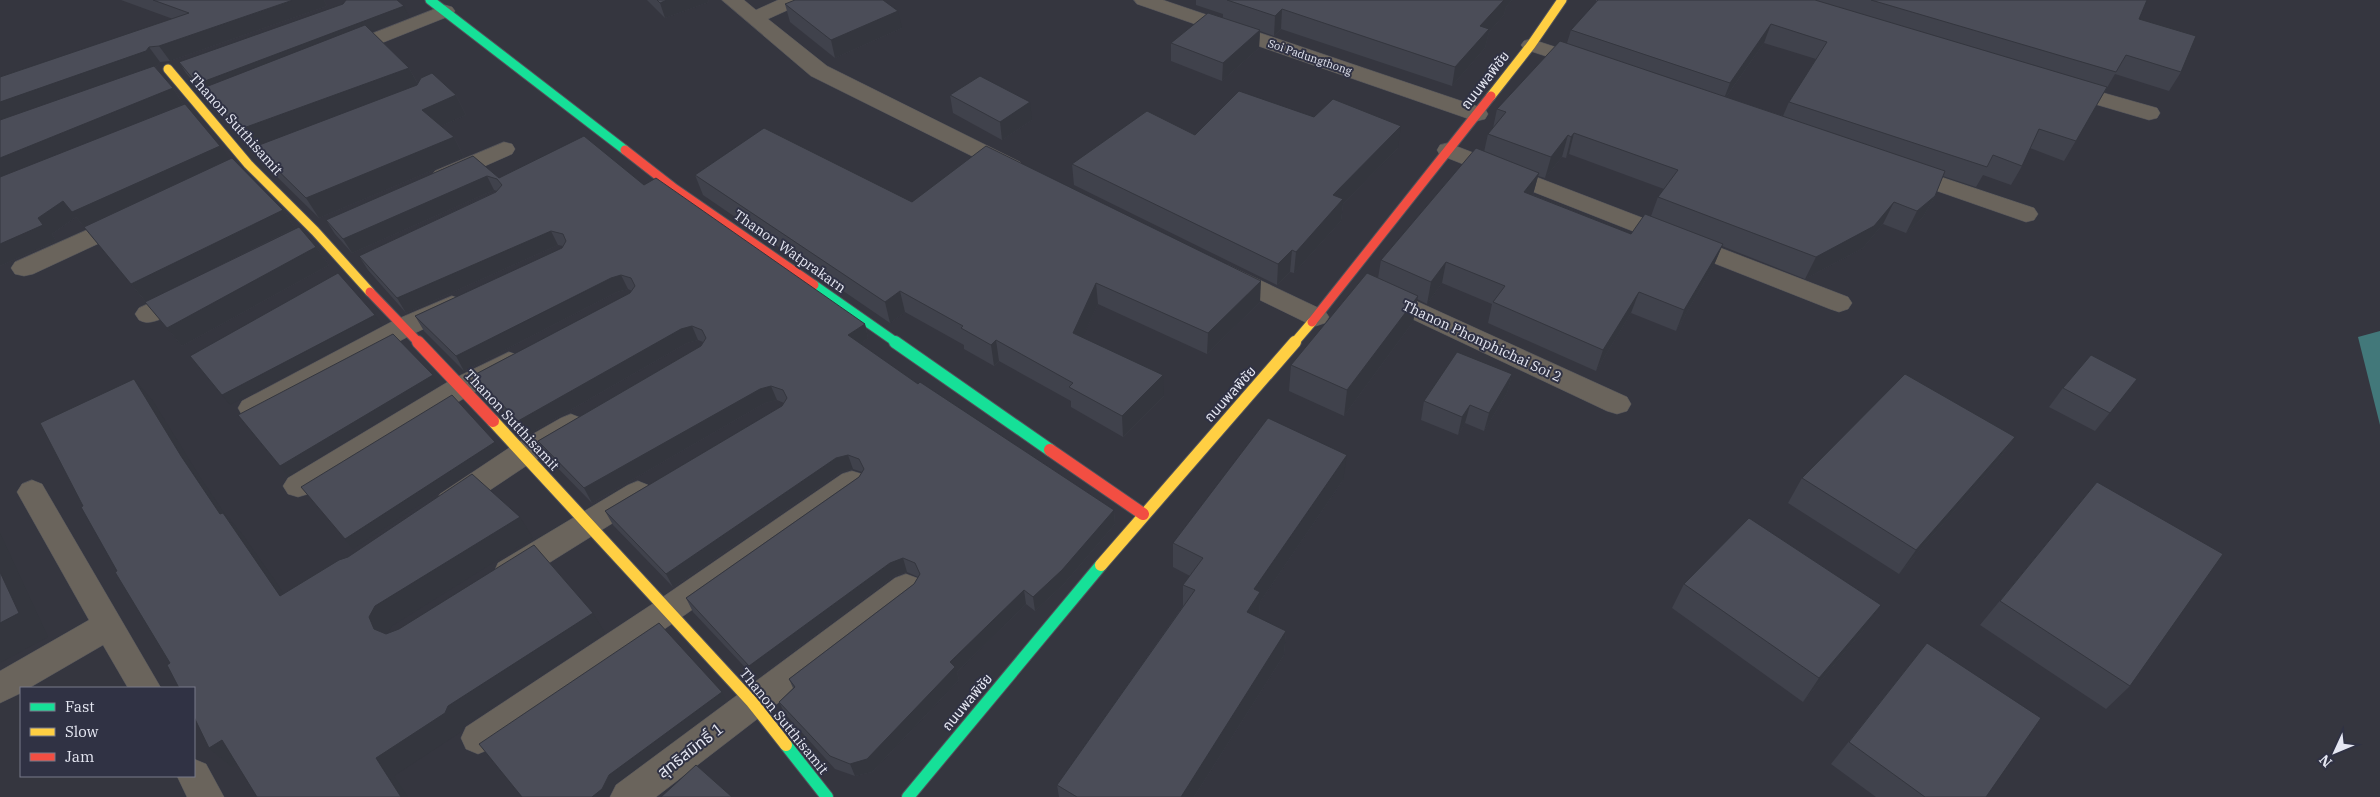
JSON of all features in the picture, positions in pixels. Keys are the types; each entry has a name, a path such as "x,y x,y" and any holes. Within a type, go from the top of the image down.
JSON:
{"street":[{"path":"732,0 819,71 1030,176"},
{"path":"755,18 794,0"},
{"name":"Soi Padungthong","path":"1144,0 1477,114"},
{"name":"ถนนพลพิชัย","path":"908,797 1143,514 1316,317 1532,45 1562,0"},
{"path":"327,58 438,6"},
{"name":"Thanon Watprakarn","path":"438,6 675,190 1143,514"},
{"path":"1532,45 1606,71"},
{"name":"Thanon Sutthisamit","path":"168,70 248,164 315,231 358,263 402,328 462,387 752,702 827,797"},
{"path":"2046,82 2149,114"},
{"path":"423,184 504,149"},
{"path":"1448,150 1839,303"},
{"path":"1887,166 2026,214"},
{"path":"24,268 149,210"},
{"path":"324,281 358,263"},
{"path":"1206,264 1316,317"},
{"name":"Thanon Phonphichai Soi 2","path":"1346,278 1617,404"},
{"path":"148,314 210,284"},
{"path":"240,414 402,328 472,295"},
{"path":"298,486 462,387 531,350"},
{"path":"425,518 522,454 588,415"},
{"path":"487,585 656,482"},
{"path":"478,738 668,610 852,482"},
{"path":"32,492 143,687"},
{"name":"สุทธิสมิทธิ์ 1","path":"628,797 906,587"},
{"path":"0,688 109,625"},
{"path":"195,777 206,797"}],"shaded area":[{"path":"2380,331 2380,425 2358,337"}],"building":[{"path":"153,0 293,0 159,46 149,47 146,51 0,102 0,77 189,13"},
{"path":"346,0 397,0 404,6 197,84 179,62 343,4"},
{"path":"795,0 883,0 898,11 831,40 785,4"},
{"path":"1227,0 1504,0 1480,26 1489,29 1455,67 1282,9 1275,16"},
{"path":"1598,0 1815,0 2107,87 2076,141 2039,129 2022,166 1993,155 1987,167 1789,102 1827,42 1771,24 1730,83 1571,30"},
{"path":"1871,0 2147,0 2139,19 2196,36 2181,72 2126,55 2116,72"},
{"path":"1208,13 1260,30 1223,63 1171,43"},
{"path":"365,25 409,68 238,130 203,88"},
{"path":"1560,41 1945,171 1935,196 1917,211 1894,202 1874,226 1816,257 1658,197 1678,170 1574,133 1571,137 1568,135 1551,157 1488,134 1506,112 1497,109"},
{"path":"154,66 173,88 0,158 0,120"},
{"path":"432,73 456,95 422,110 454,137 306,198 254,147 417,85 421,78"},
{"path":"980,76 1030,102 1000,122 950,95"},
{"path":"1239,91 1314,117 1333,99 1401,126 1333,195 1343,199 1296,252 1292,250 1278,264 1072,164 1147,111 1195,135"},
{"path":"185,104 220,146 72,212 63,201 38,218 43,225 0,244 0,177"},
{"path":"764,128 912,202 986,146 1261,281 1208,333 1096,283 1073,333 1163,375 1122,416 1069,387 1073,383 996,340 991,345 961,328 963,326 900,291 885,302 695,175"},
{"path":"584,136 644,185 656,178 865,324 848,335 918,384 920,382 1114,510 1062,570 1033,597 1024,590 950,662 955,667 867,759 850,764 830,756 779,702 795,687 789,679 914,584 920,574 915,563 903,558 890,563 749,666 686,598 859,477 864,469 859,459 848,455 836,458 666,574 605,511 782,406 787,398 783,390 771,386 760,389 584,488 538,441 701,346 706,338 702,330 692,326 681,329 518,421 474,375 630,293 635,286 631,278 621,275 611,278 456,356 415,316 562,248 566,241 563,234 551,231 397,298 359,256 496,192 502,185 497,179 487,176 343,239 326,220 473,156 499,178"},
{"path":"1476,148 1539,173 1524,192 1631,234 1645,214 1723,244 1684,310 1639,292 1603,350 1493,302 1505,286 1446,262 1431,282 1381,260"},
{"path":"232,158 283,210 131,284 84,227"},
{"path":"299,227 316,247 167,328 145,302"},
{"path":"338,273 375,315 222,395 190,356"},
{"path":"1367,273 1418,296 1347,390 1291,365"},
{"path":"393,334 433,375 280,466 238,415"},
{"path":"1457,352 1512,374 1489,413 1470,405 1462,417 1424,401"},
{"path":"2091,355 2137,379 2110,413 2063,388"},
{"path":"1905,374 2015,437 1916,550 1802,478"},
{"path":"134,379 181,456 220,514 223,513 280,596 339,560 348,557 472,474 520,517 375,606 369,617 374,629 386,634 399,629 534,545 593,613 448,706 445,713 376,758 401,797 257,797 222,740 209,748 195,719 195,687 178,687 167,665 170,663 115,572 117,571 81,507 83,506 40,423"},
{"path":"452,395 495,442 345,539 301,487"},
{"path":"1268,418 1347,455 1254,589 1260,592 1247,612 1286,631 1181,797 1077,797 1057,785 1195,590 1183,585 1203,558 1173,543"},
{"path":"2097,482 2223,554 2130,686 2000,601"},
{"path":"1749,518 1881,605 1819,678 1684,584"},
{"path":"0,572 19,613 0,623"},
{"path":"659,623 722,692 609,775 602,789 592,797 522,797 479,744"},
{"path":"1927,643 2041,718 1986,797 1925,797 1849,742"},
{"path":"696,765 732,797 661,797"}],"traffic: fast":[{"path":"430,0 625,150"},
{"path":"814,285 1050,450"},
{"path":"908,797 1101,565"},
{"path":"786,745 827,797"}],"traffic: slow":[{"path":"1491,96 1531,45 1562,0"},
{"path":"168,69 248,164 315,231 370,292"},
{"path":"1101,565 1312,322"},
{"path":"493,421 752,702 786,745"}],"traffic: jam":[{"path":"1312,322 1491,96"},
{"path":"625,150 675,189 814,285"},
{"path":"370,292 493,421"},
{"path":"1050,450 1143,514"}]}
